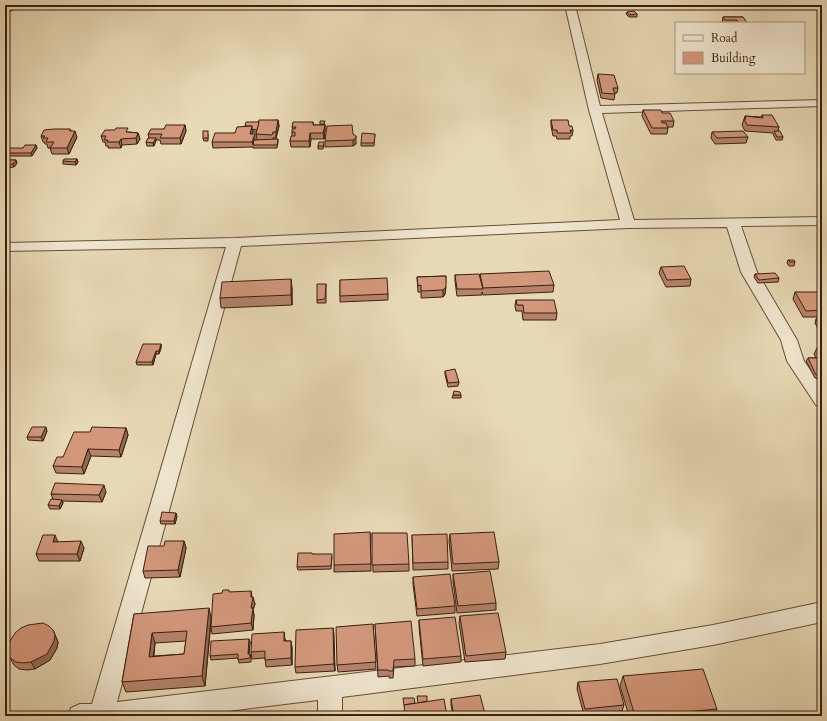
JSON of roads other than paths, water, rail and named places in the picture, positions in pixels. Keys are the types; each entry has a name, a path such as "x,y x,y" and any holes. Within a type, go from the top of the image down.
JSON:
{"street":[{"path":"5,11 16,5"},
{"path":"570,5 595,110 628,224"},
{"path":"595,110 822,102"},
{"path":"5,247 235,242 628,224 822,221"},
{"path":"733,222 749,272 789,340 796,361 808,376 822,401"},
{"path":"235,242 94,716 600,654 713,635 822,612"},
{"path":"330,688 330,716"}]}
